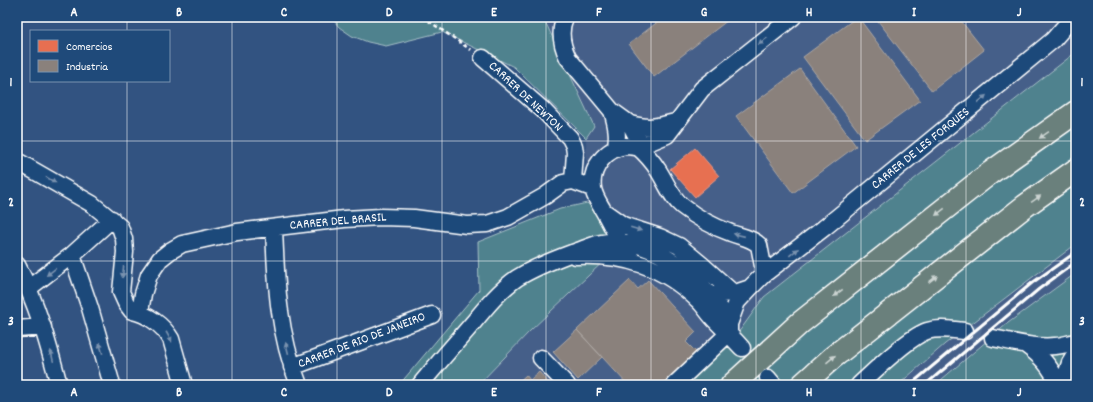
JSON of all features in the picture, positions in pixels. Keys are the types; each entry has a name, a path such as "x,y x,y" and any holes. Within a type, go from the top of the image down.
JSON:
{"highway":[{"path":"732,385 806,318 990,173 1076,112"},
{"path":"802,385 832,358 1025,206 1076,170"}],"street":[{"path":"565,17 561,30 561,39 564,50 568,58 612,111 630,124 646,128 658,127 675,122"},
{"path":"633,261 625,251 592,188 594,172 598,164 607,154 615,149 626,146 638,147 667,135 675,122 702,89 793,17"},
{"name":"CARRER DE LES FORQUES","path":"729,328 737,302 763,275 824,228 1053,40 1072,17"},
{"name":"CARRER DE NEWTON","path":"483,58 542,109 570,138 574,146 575,153 573,181"},
{"path":"612,111 617,132 615,149"},
{"path":"630,124 637,136 638,147 659,171 666,186 682,206 712,225 747,237 759,244 763,275"},
{"path":"17,161 92,204 120,227 124,239 125,252 121,292 132,311 140,312 159,325 168,334 171,339 184,385"},
{"path":"573,181 592,188"},
{"name":"CARRER DEL BRASIL","path":"140,312 143,294 149,275 160,258 182,244 237,232 344,219 381,217 414,218 467,225 487,224 508,218 545,196 563,183 573,181"},
{"path":"594,245 599,232 603,210"},
{"path":"603,210 622,225 660,237 679,246 732,292"},
{"path":"29,288 72,255 112,219"},
{"path":"274,228 276,284 282,329 292,367 299,385"},
{"path":"420,385 502,291 516,279 532,269 564,256 594,245 610,242 620,242 640,246 662,254 673,261 689,274 709,296 742,348"},
{"path":"72,255 90,308 112,385"},
{"path":"564,256 594,255 633,261 665,274 682,285 700,302 715,320 729,328"},
{"path":"17,265 29,288 47,338 59,385"},
{"path":"665,274 673,274 701,295 709,296 750,288"},
{"name":"CARRER DE RIO DE JANEIRO","path":"292,367 432,315"},
{"path":"17,329 43,327"},
{"path":"674,385 729,328"},
{"path":"858,385 908,343 926,331 945,329 965,331"},
{"path":"993,338 1026,345 1056,346 1076,342"},
{"path":"1026,345 1038,353 1048,364 1059,385"},
{"path":"1063,385 1070,363 1076,353"},
{"path":"541,358 567,385"},
{"path":"1070,385 1076,381"}],"path":[{"path":"423,17 483,58"}],"shaded area":[{"path":"543,17 1076,17 1076,52 764,297 726,347 684,385 478,385 530,331 627,239 587,203 586,138 594,126"},
{"path":"1076,244 1076,273 1008,323 935,385 898,385 945,344"}],"green space":[{"path":"331,17 543,17 594,126 586,138 514,67 442,32 386,46 368,42 352,36 339,27"},
{"path":"1076,52 1076,244 945,344 898,385 684,385 726,347 764,297"},
{"path":"587,203 627,239 530,331 478,385 399,385 479,290 478,242 560,209"},
{"path":"1076,273 1076,385 935,385 1008,323"}],"building: Comercios":[{"path":"695,148 719,176 695,197 670,169"}],"building: Industria":[{"path":"664,17 732,17 654,77 629,44"},
{"path":"857,17 920,100 865,140 803,57"},
{"path":"875,17 958,17 984,50 932,91"},
{"path":"800,69 856,146 793,193 736,116"},
{"path":"630,280 638,289 648,280 696,332 686,342 696,352 661,385 628,385 577,330"},
{"path":"577,330 602,357 578,380 553,352"},
{"path":"539,372 551,385 515,385 526,375 530,380"}],"tunnel":[{"path":"965,331 993,338"}],"railway":[{"path":"910,385 1032,283 1076,252"},
{"path":"925,385 1039,289 1076,262"}]}
